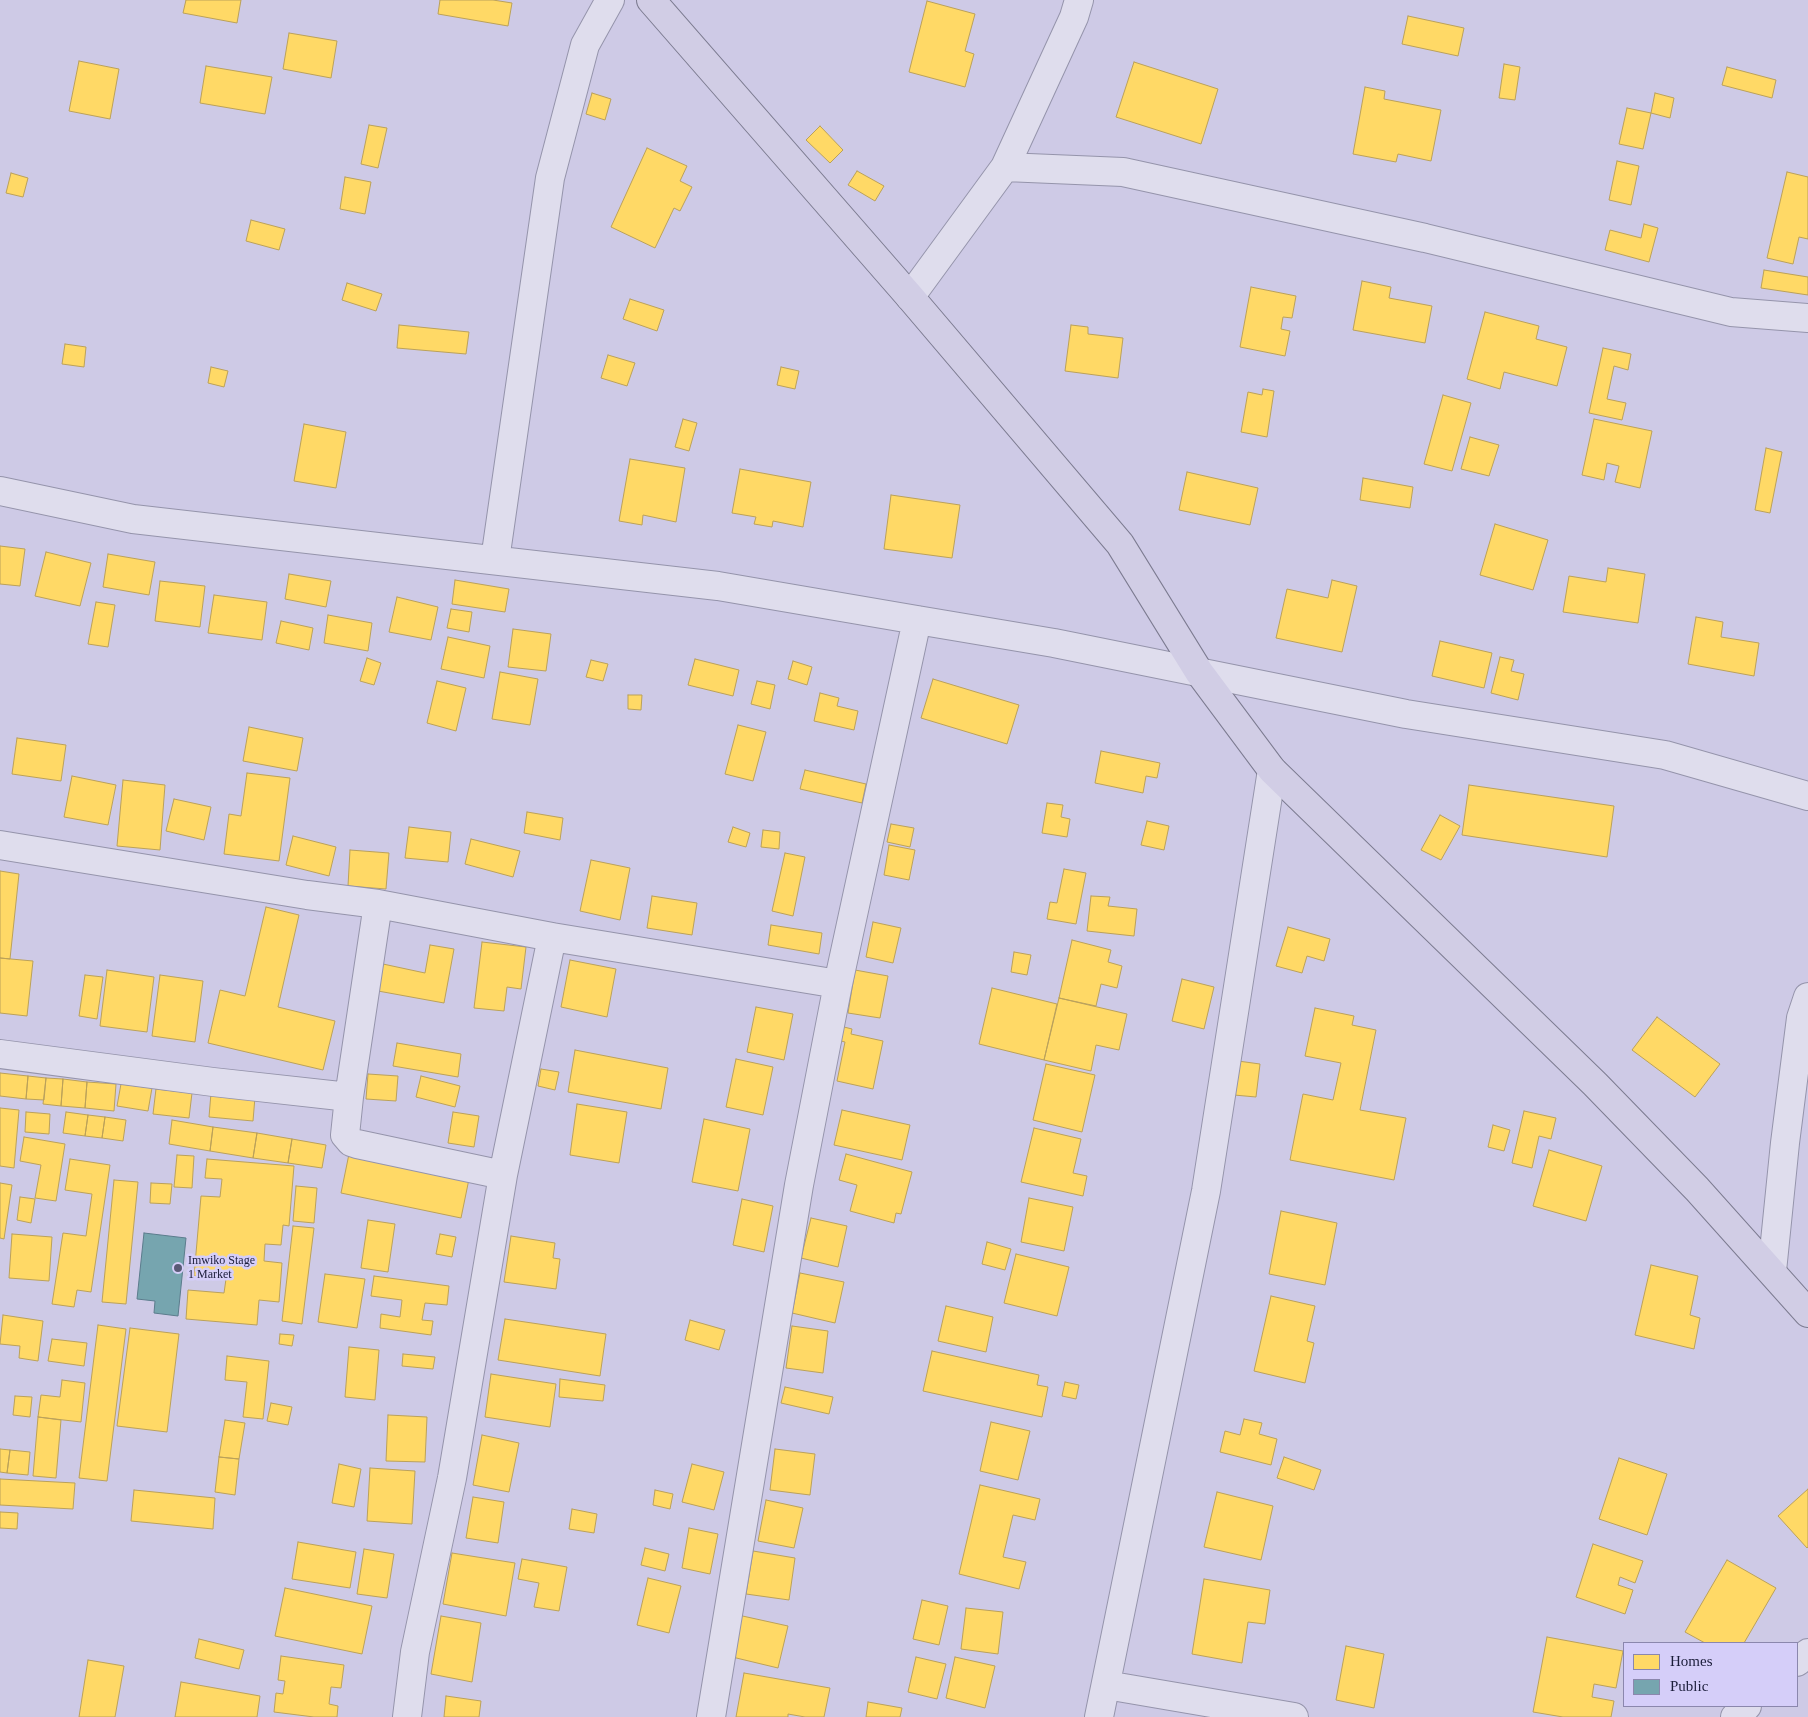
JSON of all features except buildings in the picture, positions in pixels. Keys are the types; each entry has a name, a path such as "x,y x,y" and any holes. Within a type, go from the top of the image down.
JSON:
{"main road":[{"path":"651,0 910,297 1120,544 1199,672 1272,770 1595,1084 1697,1189 1808,1313"}],"street":[{"path":"495,560 550,178 585,45 610,0"},
{"path":"910,297 1005,167 1074,17 1079,0"},
{"path":"1005,167 1123,172 1425,238 1731,312 1808,318"},
{"path":"0,491 133,519 718,586 1054,643 1406,714 1665,755 1808,796"},
{"path":"711,1717 798,1185 838,984 917,620"},
{"path":"1099,1717 1206,1191 1272,770"},
{"path":"0,845 297,893 378,904 552,936 838,984"},
{"path":"378,904 345,1134 351,1142 503,1175"},
{"path":"407,1717 415,1652 452,1478 503,1175 552,936"},
{"path":"1772,1271 1785,1143 1801,1018 1808,997"},
{"path":"0,1054 213,1082 349,1097"},
{"path":"1798,1661 1808,1652"},
{"path":"1106,1685 1294,1717"},
{"path":"1734,1717 1746,1707"}],"place":[{"name":"Imwiko Stage 1 Market","path":"178,1268"}]}
